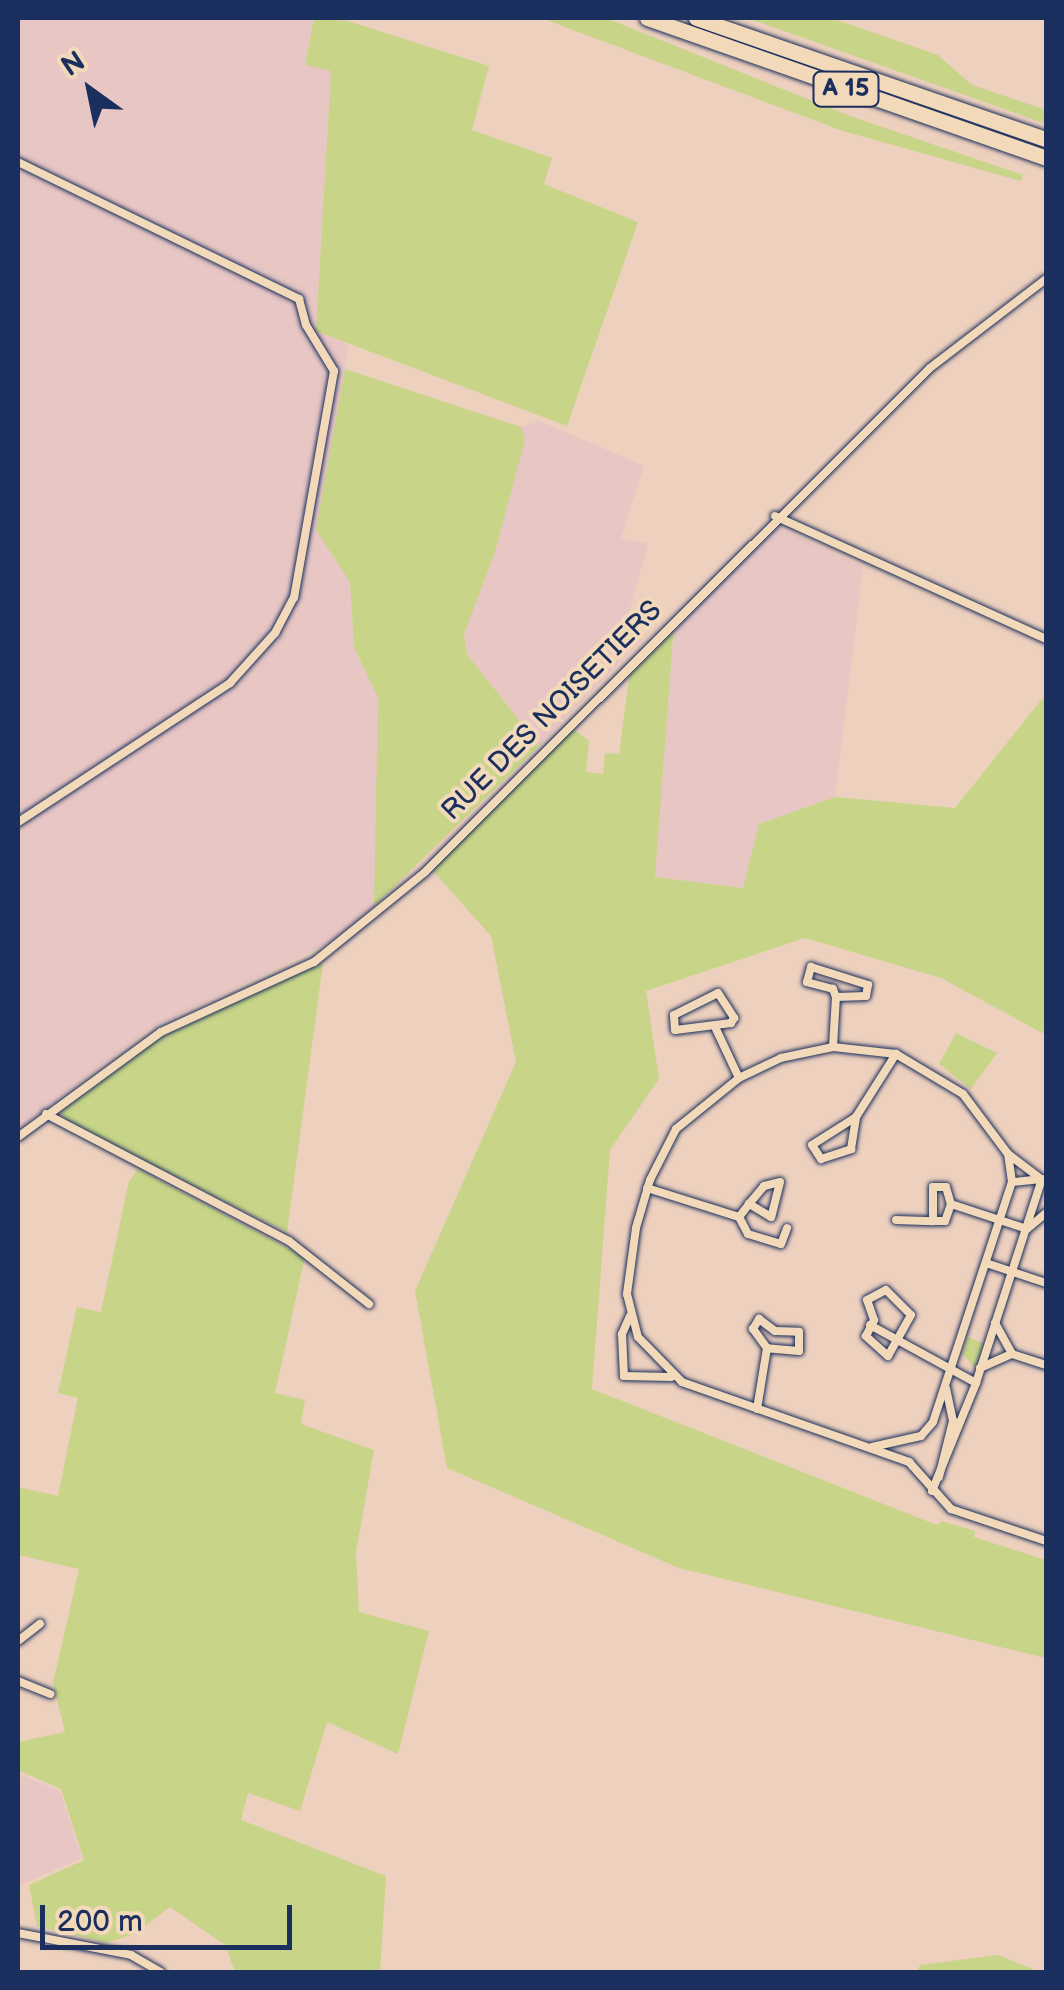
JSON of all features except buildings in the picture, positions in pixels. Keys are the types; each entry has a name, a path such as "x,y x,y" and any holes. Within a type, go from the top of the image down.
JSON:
{"highway":[{"name":"A 15","path":"647,18 1046,158"},
{"name":"A 15","path":"696,18 1046,139"}],"street":[{"path":"18,162 299,299 306,326 334,371 294,597 276,633 230,683 18,822"},
{"name":"RUE DES NOISETIERS","path":"18,1137 161,1032 314,962 360,926 424,872 775,516 930,368 1046,279"},
{"path":"775,516 1046,639"},
{"path":"833,1046 836,998 832,989 807,982 810,966 868,986 866,996 836,998"},
{"path":"716,1029 734,1018 718,993 670,1020 678,1032 709,1023 716,1029 739,1078"},
{"path":"1044,1180 1008,1154 963,1094 896,1054 833,1046 781,1058 739,1078 676,1129 647,1188 629,1274 630,1316 622,1334 624,1376 671,1377 872,1447 916,1467 932,1491 951,1509 1046,1541"},
{"path":"856,1117 812,1145 821,1159 851,1149 856,1117 896,1054"},
{"path":"46,1114 289,1241 370,1304"},
{"path":"872,1447 921,1436 946,1389 1004,1220 1012,1182 1008,1154"},
{"path":"1012,1182 1044,1180"},
{"path":"932,1491 976,1384 1044,1180"},
{"path":"740,1217 749,1204 764,1186 780,1182 772,1217 749,1204"},
{"path":"896,1220 932,1221 945,1221 952,1204 946,1188 933,1187 932,1221"},
{"path":"647,1188 740,1217 748,1234 780,1244 787,1228"},
{"path":"952,1204 1027,1229"},
{"path":"1027,1229 1046,1213"},
{"path":"989,1264 1046,1283"},
{"path":"886,1290 911,1315 898,1343 888,1356 866,1336 870,1324 867,1300 886,1290"},
{"path":"630,1316 671,1377"},
{"path":"756,1409 766,1348 752,1329 759,1319 775,1331 799,1332 799,1350 766,1348"},
{"path":"995,1323 1012,1354"},
{"path":"870,1324 976,1384"},
{"path":"980,1368 1012,1354 1046,1365"},
{"path":"939,1476 952,1421 946,1389"},
{"path":"18,1642 40,1624"},
{"path":"18,1681 52,1694"},
{"path":"18,1933 131,1954 161,1972"}],"shaded area":[{"path":"18,18 314,18 305,64 331,71 316,331 349,345 316,530 350,582 354,647 378,698 378,861 374,906 332,941 146,1031 18,1131"},
{"path":"540,421 644,466 621,538 648,544 627,620 644,637 539,746 467,654 464,634 525,440 521,427"},
{"path":"773,525 863,567 835,797 759,824 743,888 654,877 674,624"},
{"path":"18,1774 60,1791 82,1858 18,1886"}],"green space":[{"path":"314,18 348,21 489,66 472,130 552,158 544,184 638,222 567,426 316,331 331,71 305,65"},
{"path":"541,18 606,18 850,116 1023,175 1021,181 843,131"},
{"path":"747,18 831,18 938,55 972,85 1046,110 1046,124"},
{"path":"345,369 521,427 525,440 495,552 464,634 467,654 539,746 374,906 378,698 354,647 350,582 316,530"},
{"path":"674,624 655,877 743,888 759,824 835,797 955,808 1046,694 1046,1035 941,978 805,938 646,991 659,1079 610,1150 592,1389 937,1525 942,1521 975,1531 974,1537 1046,1560 1046,1658 679,1568 447,1468 415,1291 516,1062 491,936 433,871 547,747 573,729 589,741 586,772 603,774 605,753 619,754 630,670"},
{"path":"323,963 287,1232 67,1123 60,1110 160,1035"},
{"path":"956,1033 997,1053 971,1089 939,1064"},
{"path":"138,1169 305,1257 275,1393 305,1400 301,1424 374,1450 356,1552 359,1612 429,1631 398,1754 327,1722 300,1811 248,1793 241,1820 386,1876 380,1972 235,1972 225,1945 170,1907 134,1934 106,1943 37,1926 29,1885 84,1860 61,1789 18,1770 18,1742 65,1732 53,1683 79,1569 18,1555 18,1487 58,1496 78,1398 58,1393 77,1307 101,1312 129,1181"},
{"path":"968,1337 984,1344 976,1368 962,1354"},
{"path":"998,1955 1040,1972 917,1972 920,1965"}]}
